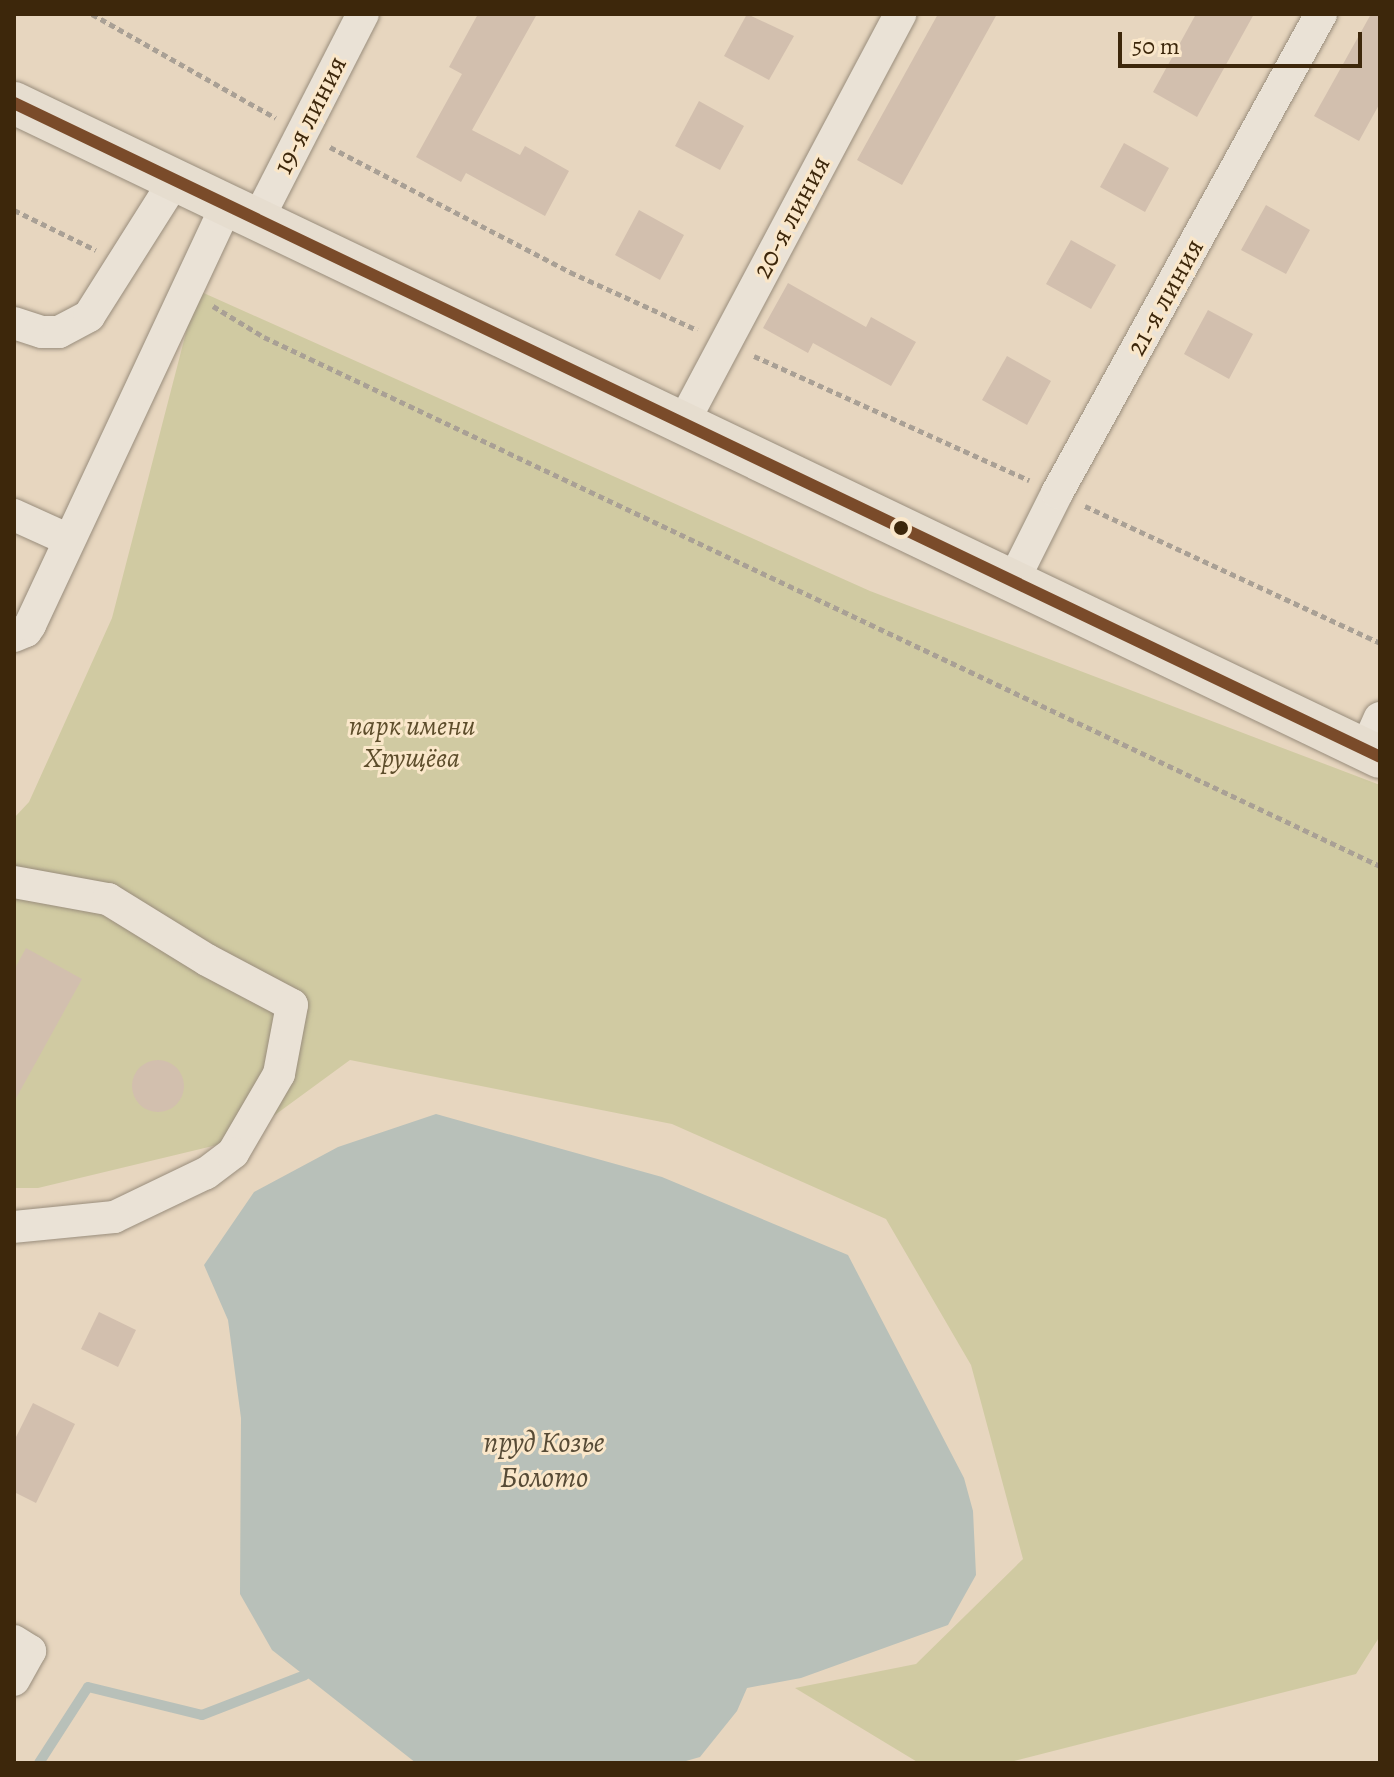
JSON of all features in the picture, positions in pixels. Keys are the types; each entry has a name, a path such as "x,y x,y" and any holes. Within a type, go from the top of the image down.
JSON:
{"main road":[{"path":"14,103 1013,581 1375,742"}],"street":[{"name":"19-я линия","path":"14,636 26,631 30,625 187,290 301,132 363,14"},
{"name":"20-я линия","path":"684,421 900,14"},
{"name":"21-я линия","path":"1013,581 1057,493 1321,14"},
{"path":"14,323 42,332 59,332 89,316 175,180"},
{"path":"15,517 69,540"},
{"path":"14,882 108,899 207,960 292,1005 279,1074 233,1153 206,1173 114,1217 14,1227"},
{"path":"14,1680 22,1646"}],"path":[{"path":"92,14 301,132 570,272 1380,643"},
{"path":"187,290 264,337 1380,866"}],"green space":[{"name":"парк имени Хрущёва","path":"197,290 870,591 1380,785 1380,1636 1356,1674 1006,1763 919,1763 795,1688 916,1664 1023,1559 971,1365 886,1219 672,1124 350,1060 242,1139 38,1188 14,1188 14,818 29,802 112,618"}],"water":[{"name":"пруд Козье Болото","path":"436,1114 662,1177 848,1255 964,1478 973,1511 976,1575 948,1625 801,1678 747,1688 737,1711 700,1757 679,1763 416,1763 272,1650 240,1594 241,1418 228,1320 204,1265 254,1192 338,1147"}],"building":[{"path":"478,14 537,14 472,130 520,155 525,146 569,171 545,216 466,173 461,182 416,157 462,74 449,67"},
{"path":"747,14 794,36 769,80 724,56"},
{"path":"938,14 997,14 902,185 857,160"},
{"path":"1196,14 1254,14 1197,117 1153,92"},
{"path":"1371,14 1380,14 1380,103 1359,141 1314,116"},
{"path":"699,101 744,126 720,170 675,146"},
{"path":"1124,143 1169,168 1145,212 1100,187"},
{"path":"1266,205 1310,230 1286,274 1241,250"},
{"path":"639,210 684,235 660,280 615,255"},
{"path":"1071,240 1116,265 1091,309 1046,284"},
{"path":"788,283 866,327 871,317 916,342 891,386 813,343 808,353 763,328"},
{"path":"1208,310 1253,334 1229,379 1184,354"},
{"path":"1007,356 1051,381 1027,425 982,400"},
{"path":"26,948 82,979 14,1102 14,970"},
{"path":"158,1060 177,1067 184,1086 177,1105 158,1112 139,1105 132,1086 139,1067"},
{"path":"99,1312 136,1330 118,1367 81,1349"},
{"path":"33,1403 75,1424 36,1503 14,1492 14,1441"}],"waterway":[{"path":"39,1763 88,1687 202,1715 305,1675"}],"transit line":[{"path":"14,103 1380,757"}]}
